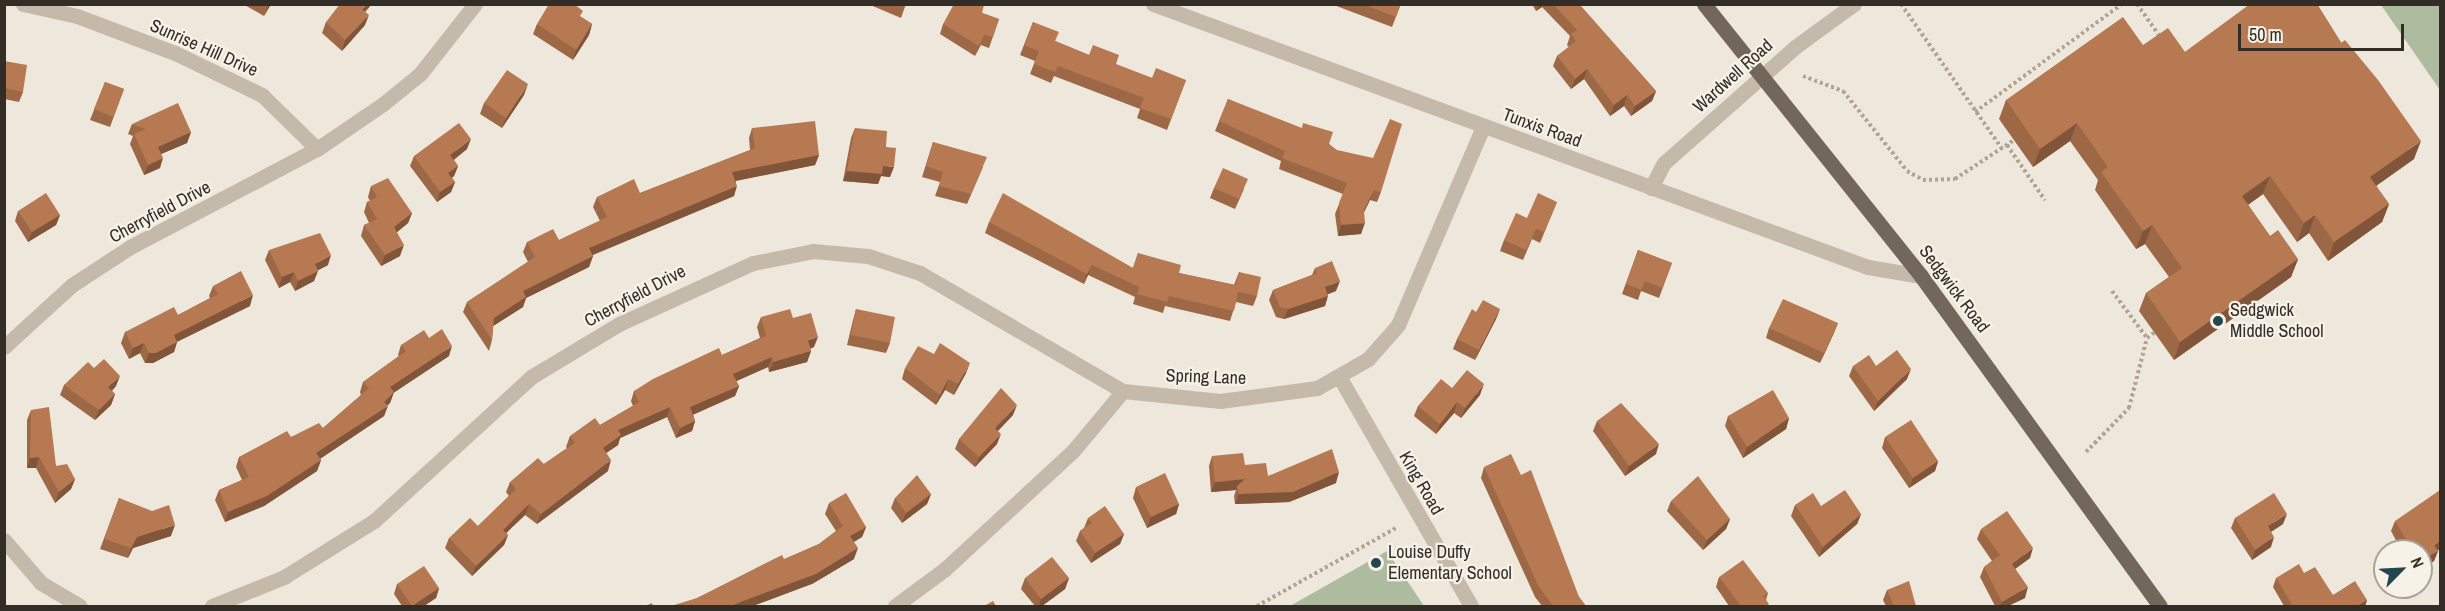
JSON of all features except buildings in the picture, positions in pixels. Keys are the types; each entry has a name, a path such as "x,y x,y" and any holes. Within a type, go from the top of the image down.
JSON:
{"main road":[{"name":"Sedgwick Road","path":"1704,4 1921,276 2160,606"}],"street":[{"name":"Sunrise Hill Drive","path":"23,4 77,16 175,53 262,95 317,149"},
{"name":"Cherryfield Drive","path":"4,347 72,285 130,247 317,149 420,74 475,4"},
{"name":"Tunxis Road","path":"1153,4 1868,267 1921,276"},
{"name":"Wardwell Road","path":"1651,188 1664,163 1761,76 1854,4"},
{"name":"Spring Lane","path":"1123,391 1220,400 1276,396 1340,378 1368,359 1398,325 1483,127"},
{"name":"Cherryfield Drive","path":"212,606 284,577 374,521 531,377 629,319 753,262 813,251 868,256 920,273 1123,391"},
{"name":"King Road","path":"1340,378 1471,606"},
{"path":"895,606 945,569 1073,451 1123,391"},
{"path":"4,540 41,584 80,606"}],"path":[{"path":"1900,4 2002,149"},
{"path":"1975,112 2122,4"},
{"path":"2137,4 2169,49"},
{"path":"1803,76 1843,91 1907,171 1923,180 1955,179 2014,140"},
{"path":"2007,145 2045,200"},
{"path":"2112,291 2147,338"},
{"path":"2086,452 2129,408 2147,338 2154,333"},
{"path":"1257,606 1398,527"}],"green space":[{"path":"2381,5 2440,5 2440,90"},
{"path":"1387,551 1424,606 1290,606"}],"place":[{"name":"Sedgwick Middle School","path":"2218,321"},
{"name":"Louise Duffy Elementary School","path":"1376,563"}]}
